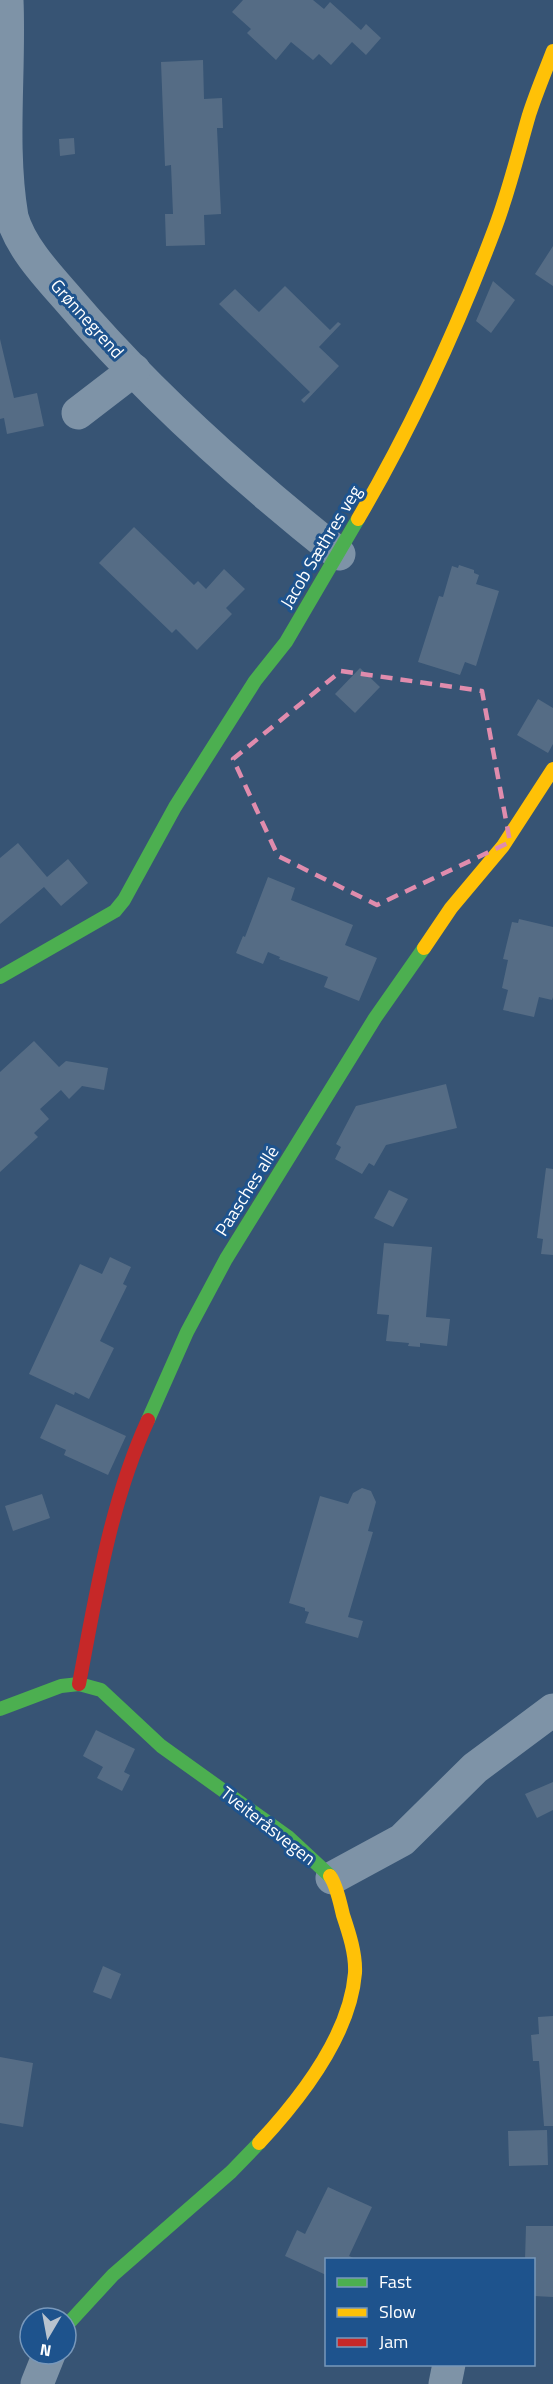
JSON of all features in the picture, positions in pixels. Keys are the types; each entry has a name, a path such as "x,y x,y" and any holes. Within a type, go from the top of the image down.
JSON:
{"street":[{"name":"Grønnegrend","path":"7,0 4,175 12,219 37,263 105,342 227,460 339,554"},
{"name":"Jacob Sæthres veg","path":"0,977 115,911 124,900 175,807 255,681 286,642 339,554 397,453 421,405 495,228 521,150 529,115 553,51"},
{"path":"78,413 134,370"},
{"name":"Paasches allé","path":"79,1684 106,1546 136,1450 193,1322 226,1259 375,1018 451,908 503,846 553,768"},
{"path":"0,1709 53,1689 79,1684"},
{"name":"Tveiteråsvegen","path":"78,2313 113,2275 231,2172 279,2121 323,2063 349,2003 355,1972 350,1936 332,1878 288,1837 161,1746 101,1690 79,1684"},
{"path":"332,1878 402,1840 475,1768 553,1710"},
{"path":"37,2384 44,2366"},
{"path":"445,2384 449,2366"}],"highlighted area":[{"path":"341,671 482,691 510,842 377,905 278,856 233,759"}],"building":[{"path":"243,0 313,0 324,9 330,2 361,30 366,24 381,38 366,55 352,42 331,65 319,54 313,60 291,42 276,60 247,33 251,29 232,12"},
{"path":"203,60 204,99 222,98 223,128 217,128 221,214 204,215 205,245 166,246 165,214 173,214 171,165 165,166 161,62"},
{"path":"74,138 75,154 60,156 59,139"},
{"path":"553,246 553,286 535,274"},
{"path":"493,281 515,300 491,333 476,321"},
{"path":"285,286 330,330 338,322 341,324 319,347 339,366 304,403 301,400 310,392 219,304 235,289 259,312"},
{"path":"0,339 14,398 37,393 44,426 7,434 4,418 0,419"},
{"path":"134,527 194,585 198,581 206,589 224,569 245,589 226,608 232,614 197,650 176,629 172,633 99,563"},
{"path":"459,565 474,570 474,573 479,575 476,584 499,591 476,666 465,662 460,675 418,662 439,596 443,597 452,566 458,568"},
{"path":"360,668 380,687 355,713 335,694"},
{"path":"538,699 553,708 553,744 548,753 517,735"},
{"path":"18,843 47,877 68,859 88,883 61,906 44,887 0,924 0,858"},
{"path":"268,877 295,888 291,900 353,925 345,945 377,958 359,1001 324,987 328,977 279,959 280,957 268,952 263,964 236,953 243,936 245,937"},
{"path":"519,919 553,927 553,997 552,1000 539,997 534,1017 503,1010 508,990 502,988 508,960 503,959 512,922 518,923"},
{"path":"34,1041 59,1067 66,1061 108,1068 104,1090 82,1086 69,1099 61,1090 40,1109 49,1119 34,1133 38,1137 0,1172 0,1072"},
{"path":"446,1084 457,1128 386,1145 374,1166 369,1163 362,1174 335,1159 341,1147 336,1144 356,1106"},
{"path":"546,1168 553,1169 553,1255 541,1254 543,1239 537,1238"},
{"path":"389,1190 408,1199 393,1227 374,1218"},
{"path":"384,1243 432,1247 426,1317 450,1319 447,1346 420,1343 420,1347 408,1346 409,1343 386,1341 389,1315 377,1314"},
{"path":"110,1257 131,1267 123,1284 127,1286 100,1341 114,1348 89,1399 75,1392 74,1395 29,1374 80,1264 102,1274"},
{"path":"56,1404 126,1436 108,1475 64,1455 66,1450 40,1438"},
{"path":"362,1488 371,1491 376,1502 368,1531 373,1532 348,1617 363,1621 358,1638 305,1623 309,1612 305,1611 305,1608 289,1603 320,1496 348,1504 353,1493"},
{"path":"42,1494 50,1518 13,1531 5,1506"},
{"path":"96,1730 135,1749 124,1772 130,1775 122,1791 97,1778 103,1767 83,1756"},
{"path":"553,1782 553,1810 537,1818 525,1794"},
{"path":"103,1966 121,1974 111,1999 93,1992"},
{"path":"553,2016 553,2126 544,2126 539,2061 533,2061 531,2035 539,2034 538,2017"},
{"path":"0,2057 33,2063 23,2127 0,2123"},
{"path":"547,2130 548,2165 509,2166 508,2131"},
{"path":"328,2187 372,2207 349,2256 354,2258 325,2258 325,2275 285,2256 297,2230 305,2234"},
{"path":"526,2226 553,2226 553,2297 535,2296 535,2258 525,2258"}],"traffic: fast":[{"path":"0,977 115,911 124,900 175,807 255,681 286,642 358,519"},
{"path":"148,1420 187,1332 226,1259 375,1018 424,948"},
{"path":"0,1709 61,1686 79,1684 101,1690 161,1746 288,1837 330,1876"},
{"path":"78,2313 113,2275 231,2172 259,2143"}],"traffic: slow":[{"path":"358,519 433,377 465,303 500,214 529,115 553,51"},
{"path":"424,948 451,908 503,846 553,769"},
{"path":"259,2143 291,2107 320,2065 344,2020 351,1997 355,1973 353,1951 330,1876"}],"traffic: jam":[{"path":"79,1684 98,1583 114,1517 148,1420"}]}
